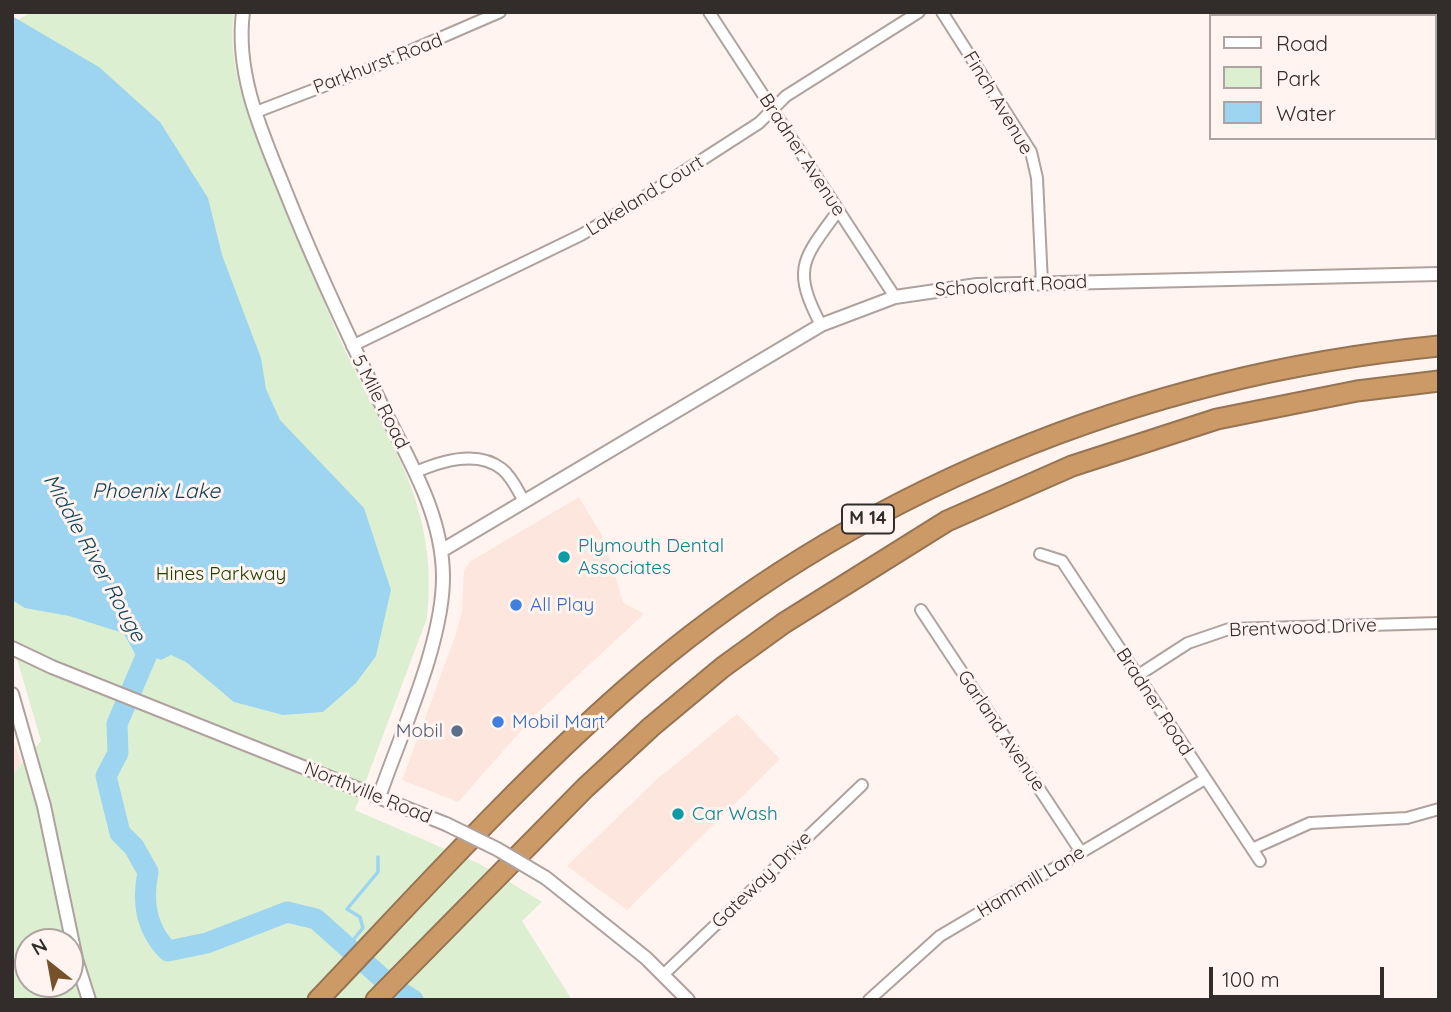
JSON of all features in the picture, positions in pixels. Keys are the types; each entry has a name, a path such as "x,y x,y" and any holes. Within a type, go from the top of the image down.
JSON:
{"highway":[{"name":"M 14","path":"318,1000 530,781 627,688 726,611 857,525 1023,445 1167,398 1234,380 1371,354 1439,346"},
{"name":"M 14","path":"376,1000 618,757 712,676 784,623 947,521 1072,466 1217,419 1344,393 1439,381"}],"street":[{"name":"5 Mile Road","path":"243,12 243,65 256,112 300,228 352,346 416,472 431,511 441,551 442,596 435,635 379,797"},
{"name":"Parkhurst Road","path":"256,112 373,67 500,12"},
{"name":"Bradner Avenue","path":"709,12 895,297"},
{"name":"Lakeland Court","path":"352,346 581,235 690,169 759,123 786,96 919,12"},
{"name":"Finch Avenue","path":"942,12 1031,152 1037,178 1042,283"},
{"path":"821,325 807,293 803,269 807,256 838,211"},
{"name":"Schoolcraft Road","path":"441,551 821,325 895,297 954,287 1042,283 1439,274"},
{"path":"416,472 447,462 481,459 501,468 524,501"},
{"name":"Bradner Road","path":"1040,554 1062,561 1260,861"},
{"name":"Garland Avenue","path":"921,610 1081,852"},
{"name":"Brentwood Drive","path":"1137,676 1188,643 1229,629 1439,623"},
{"name":"Northville Road","path":"12,648 446,824 497,849 546,878 663,975 688,1000"},
{"path":"12,694 44,806 76,959 89,1000"},
{"name":"Hammill Lane","path":"869,1000 926,945 1205,779"},
{"name":"Gateway Drive","path":"663,975 862,785"},
{"path":"1252,849 1310,823 1407,818 1439,809"}],"shaded area":[{"path":"579,497 604,539 623,602 644,614 536,714 458,802 402,780 455,637 462,612 464,570 471,561"},
{"path":"737,714 780,759 627,910 567,866 656,780"},
{"path":"12,737 22,764 12,775"}],"green space":[{"name":"Hines Parkway","path":"32,12 234,12 235,65 248,115 335,328 403,467 416,501 425,537 429,575 427,618 355,810 480,864 542,902 522,921 572,1000 12,1000 12,775 41,741 12,642 12,16 17,20"}],"water":[{"name":"Phoenix Lake","path":"12,16 99,67 160,122 208,198 222,255 261,358 266,389 280,420 364,508 391,590 376,656 356,683 323,712 283,715 234,702 186,662 171,655 161,660 135,649 123,633 69,616 25,608 12,600"}],"waterway":[{"name":"Middle River Rouge","path":"134,630 147,654 117,724 118,753 106,776 120,833 134,847 148,872 146,904 150,924 161,942 168,951 207,943 287,912 316,919 392,987 413,1000"},
{"path":"348,946 363,928 360,917 347,909 378,872 378,857"}],"place":[{"name":"Plymouth Dental Associates","path":"564,557"},
{"name":"All Play","path":"516,605"},
{"name":"Mobil Mart","path":"498,722"},
{"name":"Mobil","path":"457,731"},
{"name":"Car Wash","path":"678,814"}]}
